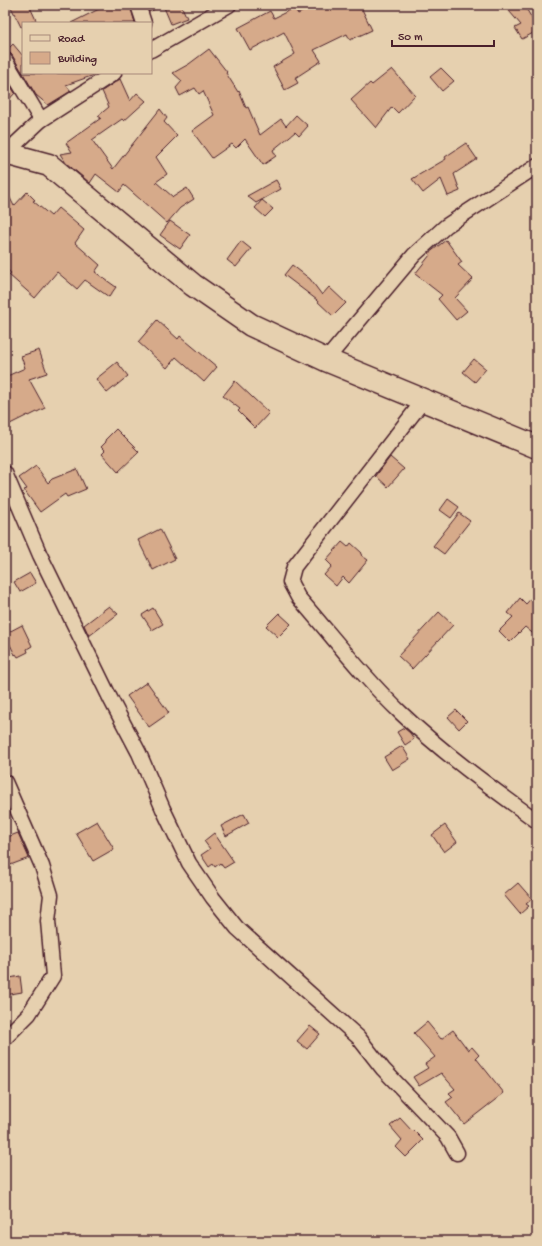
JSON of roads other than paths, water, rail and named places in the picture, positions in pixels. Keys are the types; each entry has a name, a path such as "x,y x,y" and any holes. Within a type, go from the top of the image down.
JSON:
{"main road":[{"path":"6,152 49,166 193,285 251,324 326,360 537,447"}],"street":[{"path":"138,5 144,22"},
{"path":"152,48 229,5"},
{"path":"5,60 41,120"},
{"path":"6,152 41,120 112,74"},
{"path":"326,360 419,250 446,226 537,166"},
{"path":"423,401 294,567 290,582 298,598 374,686 401,713 464,768 537,821"},
{"path":"5,473 40,555 111,700 139,753 163,809 189,863 237,928 358,1037 383,1069 448,1137 457,1153"},
{"path":"5,782 42,866 51,895 48,921 53,976 29,1014 5,1038"}]}
